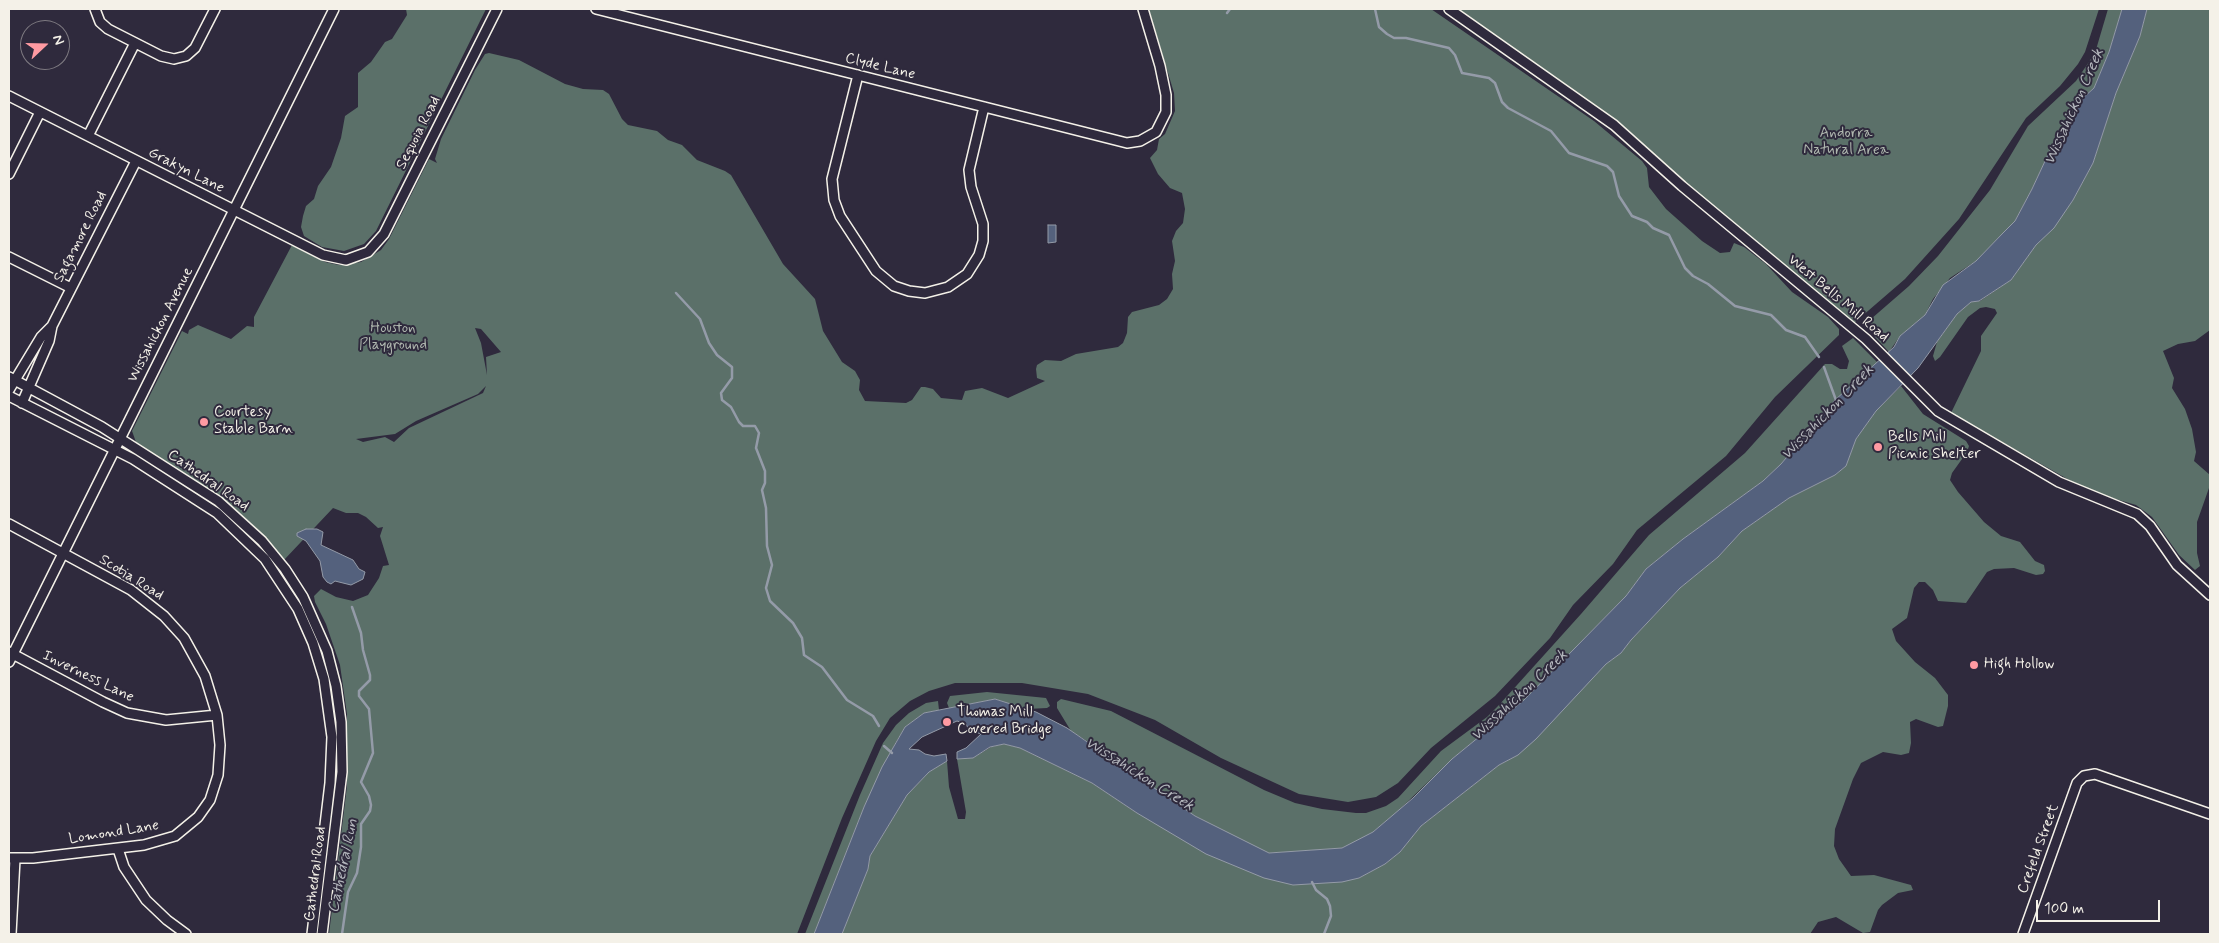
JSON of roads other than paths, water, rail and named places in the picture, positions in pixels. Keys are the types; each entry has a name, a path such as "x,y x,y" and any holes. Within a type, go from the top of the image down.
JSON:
{"street":[{"path":"95,9 98,18 104,26 167,58 186,56 195,48 215,9"},
{"name":"Wissahickon Avenue","path":"10,656 334,9"},
{"name":"Sequoia Road","path":"355,258 374,248 384,234 497,9"},
{"name":"Clyde Lane","path":"596,9 1127,143 1140,141 1156,132 1164,118 1166,95 1158,54 1143,9"},
{"name":"West Bells Mill Road","path":"1449,9 1614,126 1682,186 1875,347 1916,392 1943,415 2036,470 2064,484 2137,514 2153,530 2177,565 2210,596"},
{"path":"88,136 135,43"},
{"path":"858,75 832,179 837,209 872,266 887,282 917,293 933,292 948,287 961,279 972,267 983,241 982,216 971,187 969,170 984,107"},
{"name":"Grakyn Lane","path":"9,96 323,255 340,260 355,258"},
{"path":"9,174 40,112"},
{"name":"Sagamore Road","path":"22,403 49,341 52,326 136,161"},
{"path":"9,257 71,288"},
{"name":"Sagamore Road","path":"9,390 12,378 41,337 52,326"},
{"name":"Cathedral Road","path":"12,378 120,438 218,501 248,526 285,569 303,597 320,634 332,668 339,704 342,754 322,934"},
{"name":"Cathedral Road","path":"9,396 133,460 202,502 233,526 273,570 306,626 324,679 332,737 330,783 312,934"},
{"name":"Scotia Road","path":"9,524 131,590 164,616 184,638 199,662 210,689 217,715"},
{"name":"Inverness Lane","path":"10,656 127,713 166,720 217,715"},
{"name":"Lomond Lane","path":"12,858 118,849 154,843 175,836 192,824 205,808 218,775 220,745 217,715"},
{"name":"Crefeld Street","path":"2023,934 2078,783 2084,776 2095,774 2210,814"},
{"path":"118,849 124,867 146,900 167,920 186,934"},
{"path":"11,934 12,858"}],"water":[{"name":"Wissahickon Creek","path":"2122,9 2147,9 2140,36 2116,93 2093,163 2073,200 2054,228 2036,245 2011,280 1979,301 1971,302 1957,314 1918,368 1876,411 1856,439 1846,466 1835,475 1789,498 1742,531 1718,557 1680,588 1621,653 1606,664 1536,739 1518,755 1499,765 1421,826 1400,852 1385,864 1359,878 1342,882 1293,885 1264,878 1206,854 1137,813 1092,783 1020,748 1004,744 990,747 973,758 957,759 957,752 966,748 981,734 969,730 966,724 957,721 922,737 909,749 919,750 934,756 946,754 947,761 929,772 907,795 870,856 868,869 842,934 814,934 864,807 882,767 905,727 924,713 995,699 1036,712 1067,728 1195,816 1269,853 1342,848 1373,832 1413,798 1452,759 1524,700 1626,596 1646,569 1683,539 1763,481 1781,464 1835,400 1894,347 1900,336 1925,315 1943,285 1976,261 2015,221 2060,129 2076,111 2083,98 2094,88 2109,52"},
{"path":"1048,225 1056,225 1056,242 1048,243"},
{"path":"306,529 317,529 323,532 321,545 353,560 359,569 365,572 363,579 351,585 335,581 331,584 327,582 323,577 320,561 306,541 297,536 297,533"}],"waterway":[{"path":"1227,13 1230,9"},
{"path":"1375,9 1379,27 1387,34 1394,38 1406,38 1449,48 1455,55 1462,73 1489,78 1495,83 1502,102 1508,108 1551,131 1569,153 1607,166 1613,172 1619,196 1632,216 1647,222 1653,228 1669,235 1685,268 1693,276 1708,284 1735,306 1771,315 1786,330 1805,337 1819,357"},
{"path":"676,293 700,319 709,343 717,355 732,367 732,378 721,393 722,400 731,407 743,426 755,426 759,433 756,448 765,471 765,483 762,490 766,508 767,546 772,565 766,588 770,601 793,623 802,638 804,655 822,667 847,700 873,716 879,726"},
{"name":"Wissahickon Creek","path":"1824,367 1837,403"},
{"name":"Cathedral Run","path":"342,934 348,892 357,873 361,847 361,824 370,811 371,805 369,796 361,782 373,753 369,709 359,696 359,691 370,680 370,675 363,650 361,633 352,607"},
{"path":"884,746 892,753"},
{"path":"1312,882 1316,890 1327,899 1330,906 1331,916 1324,934"}],"place":[{"name":"Courtesy Stable Barn","path":"204,422"},
{"name":"Bells Mill Picnic Shelter","path":"1878,447"},
{"name":"High Hollow","path":"1974,665"},
{"name":"Thomas Mill Covered Bridge","path":"947,722"}],"park label":[{"name":"Andorra Natural Area","path":"1846,142"},
{"name":"Houston Playground","path":"393,338"}]}
